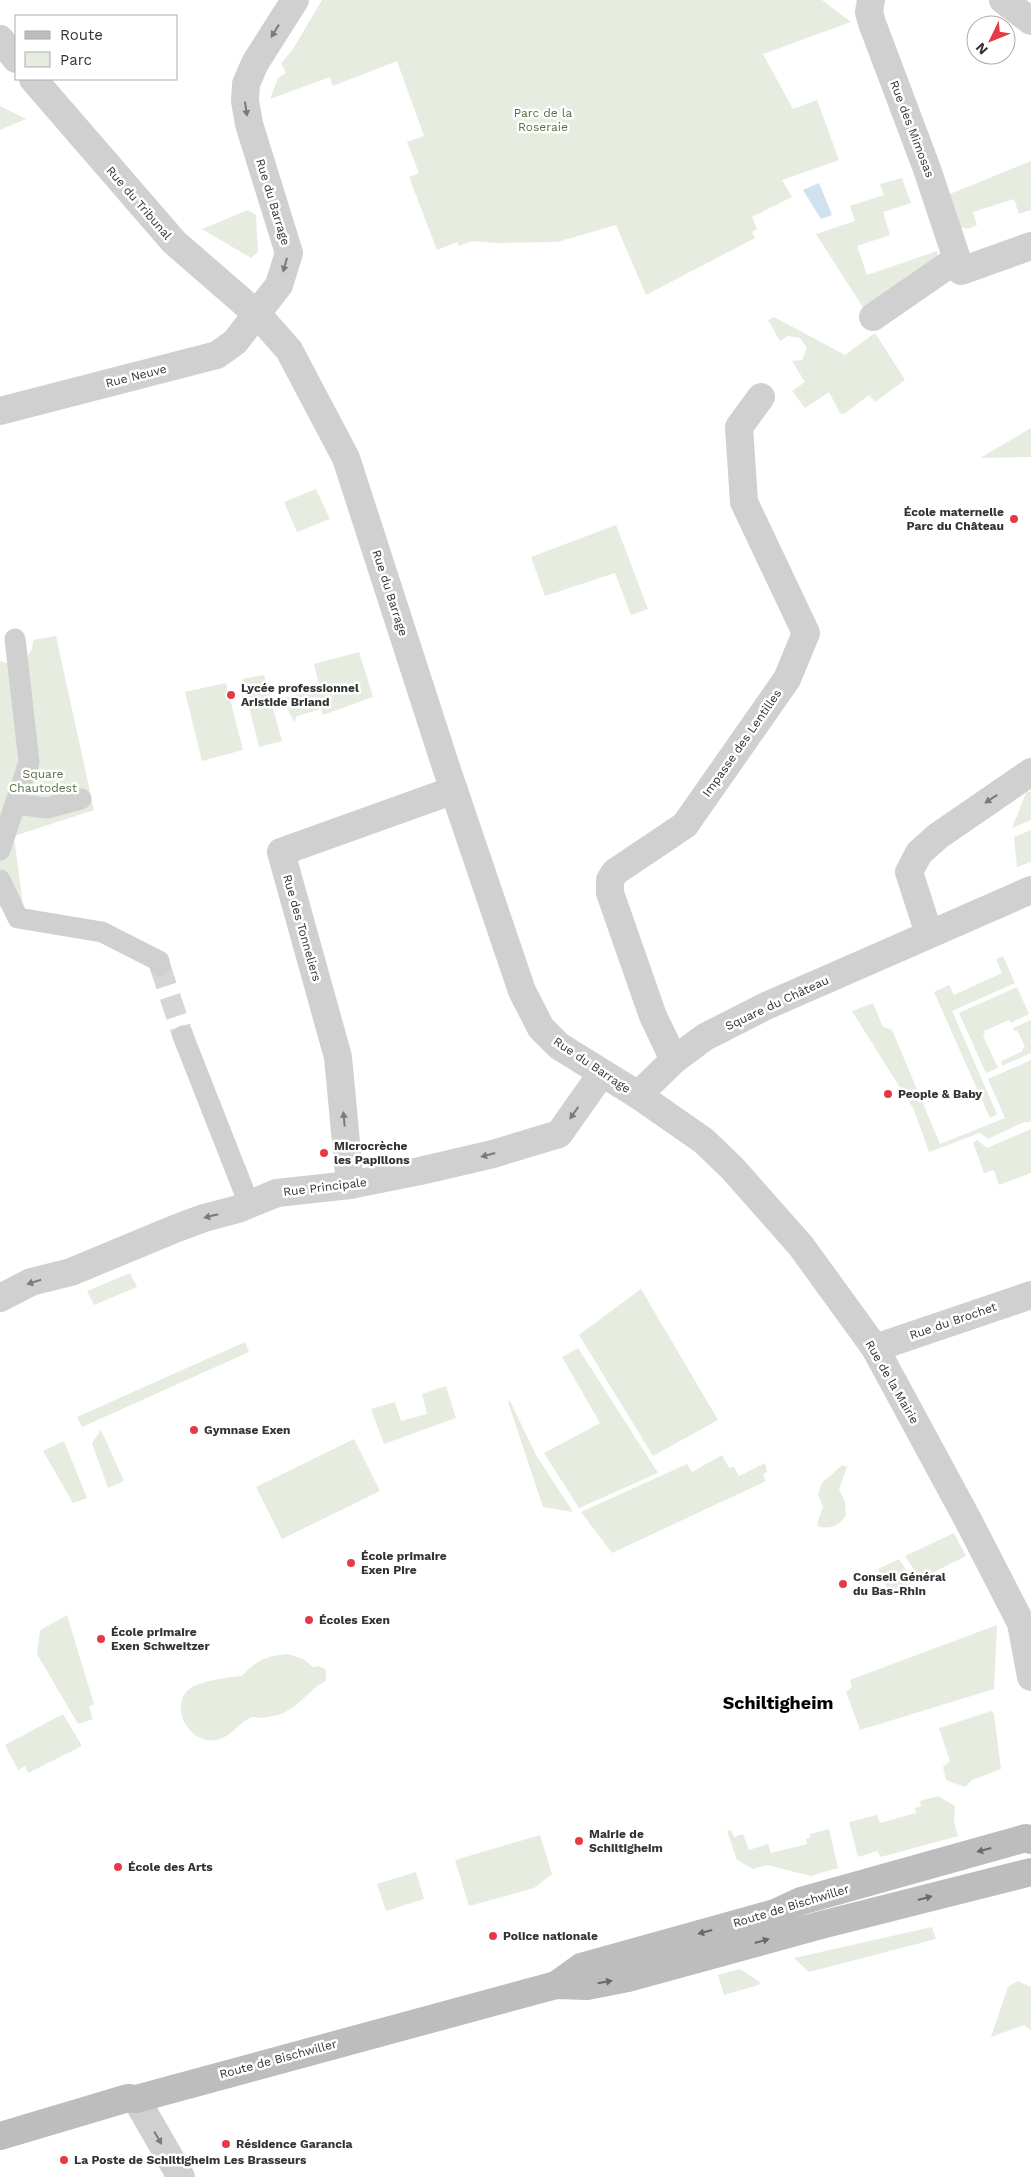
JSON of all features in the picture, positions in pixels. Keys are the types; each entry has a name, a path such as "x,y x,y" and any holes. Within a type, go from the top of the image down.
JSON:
{"main road":[{"name":"Route de Bischwiller","path":"0,2136 128,2098 136,2099 556,1985 588,1965 775,1914 801,1901 1026,1838 1031,1840"},
{"name":"Route de Bischwiller","path":"556,1985 587,1986 628,1978 821,1925 1031,1872"}],"street":[{"name":"Rue du Barrage","path":"294,0 255,63 246,84 245,101 248,124 289,253 279,285 258,315 289,350 346,458 454,790 522,991 540,1028 559,1046 638,1095"},
{"name":"Rue des Mimosas","path":"871,0 870,12 872,23 927,169 957,259"},
{"path":"1003,0 1031,21"},
{"path":"0,39 15,58"},
{"name":"Rue du Tribunal","path":"34,80 174,242 258,315"},
{"path":"873,317 957,259 962,271 1031,246"},
{"name":"Rue Neuve","path":"0,411 217,355 235,342 258,315"},
{"name":"Impasse des Lentilles","path":"674,1060 654,1016 610,893 610,880 615,872 684,825 787,679 806,633 744,502 739,427 761,397"},
{"path":"0,850 29,762 15,639"},
{"path":"929,934 909,872 918,852 938,836 1031,772"},
{"name":"Rue des Tonneliers","path":"350,1185 338,1056 281,852 454,790"},
{"path":"15,804 47,808 81,799"},
{"path":"0,880 18,918 102,932 159,961 160,966"},
{"name":"Square du Château","path":"638,1095 674,1060 705,1038 766,1006 1031,890"},
{"path":"183,1036 249,1204"},
{"name":"Rue Principale","path":"0,1298 31,1282 71,1272 186,1224 277,1193 350,1185 459,1163 558,1134 602,1073"},
{"name":"Rue de la Mairie","path":"638,1095 687,1127 733,1169 801,1246 875,1348 1021,1623 1031,1677"},
{"name":"Rue du Brochet","path":"875,1348 1031,1295"},
{"path":"136,2099 181,2177"}],"green space":[{"name":"Parc de la Roseraie","path":"322,0 822,0 851,22 763,54 793,109 817,100 839,160 782,180 792,197 752,217 757,229 752,232 755,238 646,295 616,225 557,242 496,243 472,241 459,246 457,242 437,250 409,177 419,173 407,142 424,136 397,61 333,86 330,77 270,99 278,78 286,73 281,63 293,49"},
{"path":"0,106 26,119 0,130"},
{"path":"1031,161 1031,212 1030,210 1019,214 1014,199 973,212 977,225 968,229 959,227 950,194"},
{"path":"902,178 911,203 883,212 890,235 857,246 867,275 937,251 938,257 864,309 816,234 855,221 850,206 884,195 880,184"},
{"path":"248,210 256,215 258,252 251,258 202,229"},
{"path":"774,317 845,355 875,333 905,380 875,402 869,395 844,414 840,413 829,392 805,408 792,391 805,382 792,361 802,360 807,348 800,338 788,336 780,341 768,320"},
{"path":"1031,428 1031,457 980,458"},
{"path":"316,489 330,519 297,532 284,502"},
{"path":"616,525 648,609 631,615 615,573 545,596 531,557"},
{"name":"Square Chautodest","path":"56,636 94,810 14,836 23,906 4,913 0,906 0,661 11,664 24,662 32,649 33,640"},
{"path":"359,652 373,697 323,715 321,709 297,716 294,722 282,698 320,689 314,664"},
{"path":"264,675 282,741 259,747 242,679"},
{"path":"226,683 243,750 202,761 185,692"},
{"path":"1031,791 1031,820 1012,828 1026,793"},
{"path":"1031,830 1031,862 1017,867 1014,837"},
{"path":"1003,956 1015,983 952,1011 997,1114 990,1118 934,992 949,985 954,995 1002,973 996,959"},
{"path":"1017,987 1029,1014 1011,1023 1009,1020 984,1031 985,1034 983,1036 998,1068 986,1073 959,1013"},
{"path":"873,1003 883,1027 892,1030 940,1144 1005,1118 988,1079 1031,1060 1031,1122 1024,1122 988,1139 980,1133 929,1152 914,1110 852,1011"},
{"path":"1031,1020 1031,1053 1002,1066 1001,1061 1023,1051 1022,1049 1025,1047 1017,1030 1015,1031 1013,1028"},
{"path":"1031,1129 1031,1173 999,1185 994,1170 984,1173 973,1143 977,1140 987,1148"},
{"path":"130,1273 137,1287 94,1305 87,1291"},
{"path":"641,1289 718,1420 653,1456 579,1335"},
{"path":"245,1342 249,1352 82,1427 77,1417"},
{"path":"578,1348 658,1473 579,1508 544,1453 600,1423 562,1357"},
{"path":"446,1386 456,1418 384,1444 371,1409 395,1402 401,1421 427,1414 422,1394"},
{"path":"510,1401 536,1455 573,1512 543,1507 508,1402"},
{"path":"101,1430 124,1481 108,1488 92,1443"},
{"path":"354,1439 380,1491 282,1539 256,1487"},
{"path":"64,1441 87,1498 73,1503 43,1451"},
{"path":"722,1455 729,1468 734,1467 739,1476 765,1463 767,1472 763,1475 766,1481 612,1553 581,1512 687,1464 692,1472"},
{"path":"842,1465 847,1467 839,1489 845,1502 846,1515 835,1526 819,1527 817,1524 823,1507 818,1494 822,1483"},
{"path":"954,1533 966,1556 920,1579 905,1556"},
{"path":"899,1559 914,1582 890,1594 878,1569"},
{"path":"67,1615 94,1704 89,1707 93,1719 78,1724 37,1654 40,1630"},
{"path":"997,1625 994,1689 860,1730 846,1692 852,1687 850,1680"},
{"path":"288,1654 303,1659 313,1667 319,1666 326,1670 326,1681 316,1687 292,1708 275,1716 251,1717 222,1738 207,1740 191,1732 182,1716 181,1707 182,1699 187,1691 213,1680 242,1676 252,1666 262,1660"},
{"path":"991,1711 994,1714 1001,1769 972,1780 965,1787 946,1780 943,1767 950,1761 939,1728"},
{"path":"63,1714 82,1746 28,1773 25,1766 18,1770 5,1745"},
{"path":"938,1796 955,1806 954,1822 958,1836 881,1857 877,1851 858,1857 849,1822 877,1815 880,1823 916,1813 915,1808 921,1806 920,1801"},
{"path":"829,1829 838,1868 811,1876 767,1865 753,1869 737,1860 727,1831 731,1830 734,1837 743,1834 749,1850 768,1844 771,1853 807,1844 806,1839 810,1838 810,1834"},
{"path":"540,1835 552,1874 534,1888 469,1906 455,1860"},
{"path":"416,1872 424,1899 386,1911 377,1884"},
{"path":"932,1927 936,1939 809,1972 794,1958"},
{"path":"740,1969 760,1982 759,1985 724,1995 718,1975"},
{"path":"1018,1981 1031,1987 1031,2030 1024,2025 991,2037 1008,1987"}],"water":[{"path":"819,183 832,215 821,219 803,190"}],"tunnel":[{"path":"160,966 183,1036"}],"place":[{"name":"École maternelle Parc du Château","path":"1014,519"},
{"name":"Lycée professionnel Aristide Briand","path":"231,695"},
{"name":"People & Baby","path":"888,1094"},
{"name":"Microcrèche les Papillons","path":"324,1153"},
{"name":"Gymnase Exen","path":"194,1430"},
{"name":"École primaire Exen Pire","path":"351,1563"},
{"name":"Conseil Général du Bas-Rhin","path":"843,1584"},
{"name":"Écoles Exen","path":"309,1620"},
{"name":"École primaire Exen Schweitzer","path":"101,1639"},
{"name":"Mairie de Schiltigheim","path":"579,1841"},
{"name":"École des Arts","path":"118,1867"},
{"name":"Police nationale","path":"493,1936"},
{"name":"Résidence Garancia","path":"226,2144"},
{"name":"La Poste de Schiltigheim Les Brasseurs","path":"64,2160"}],"district":[{"name":"Schiltigheim","path":"778,1702"}]}
